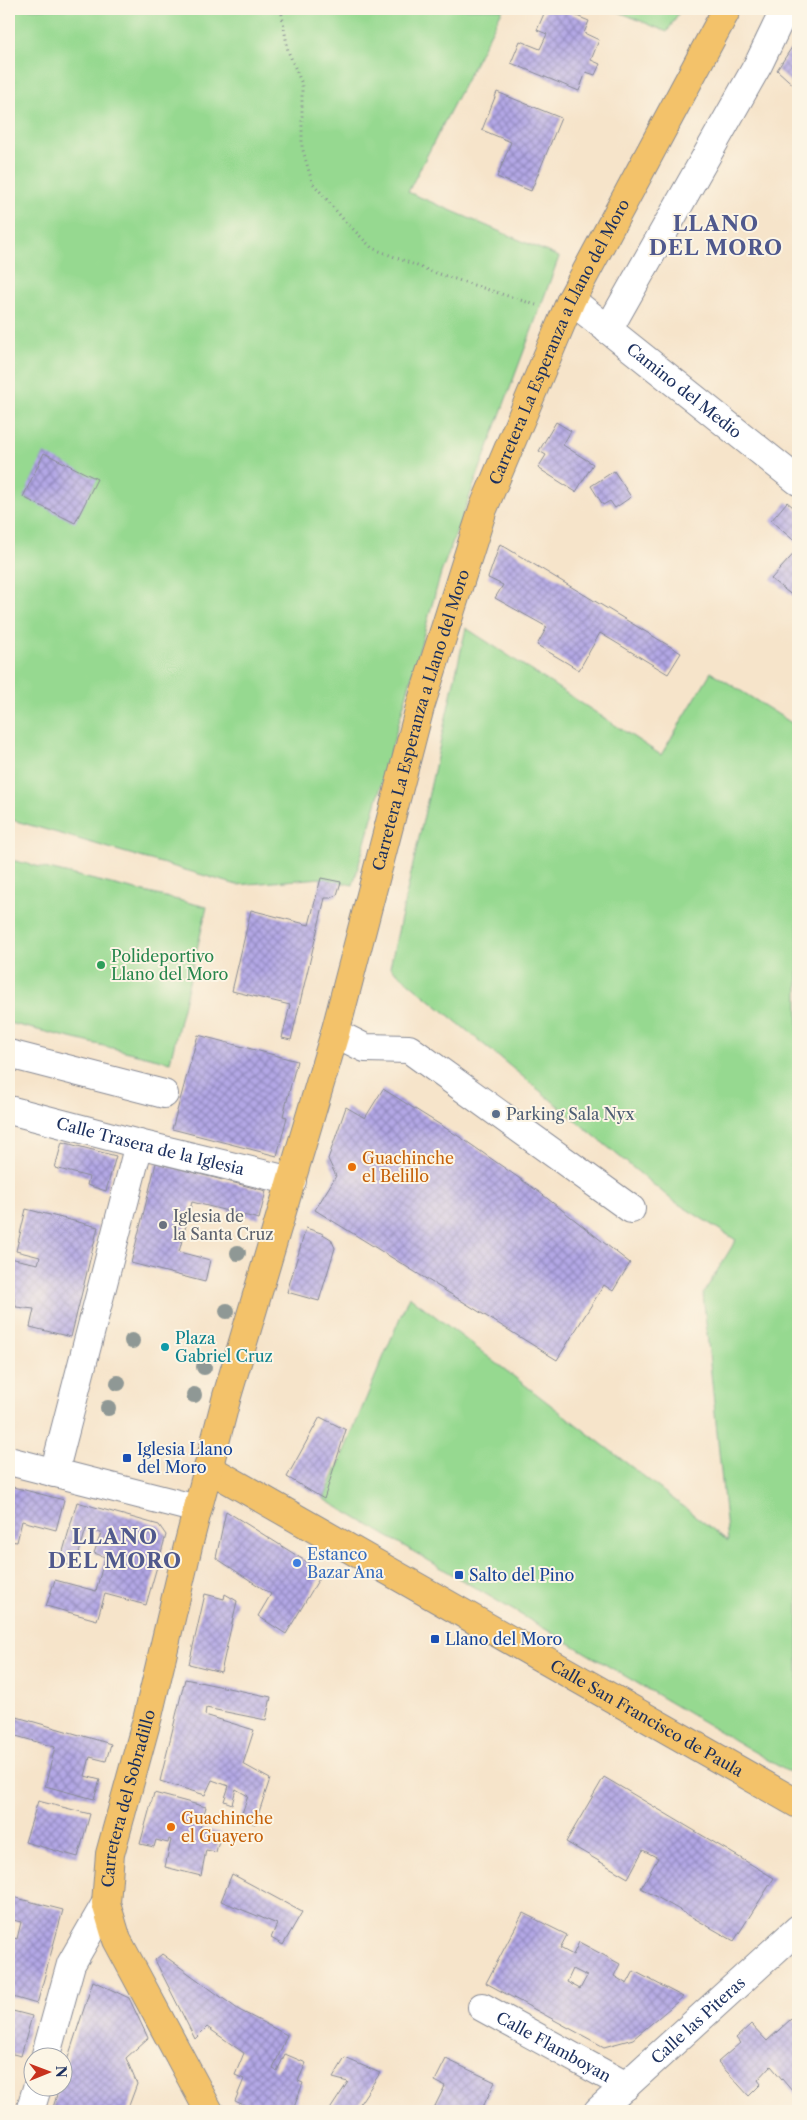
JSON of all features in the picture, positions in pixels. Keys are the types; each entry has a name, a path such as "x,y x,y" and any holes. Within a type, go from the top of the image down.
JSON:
{"main road":[{"name":"Carretera La Esperanza a Llano del Moro","path":"208,1468 227,1396 335,1033 420,707 483,508 568,307 727,9"},
{"name":"Carretera del Sobradillo","path":"208,1468 148,1716 110,1854 106,1903 117,1940 209,2111"},
{"name":"Calle San Francisco de Paula","path":"208,1468 798,1804"}],"street":[{"path":"608,330 759,63 785,9"},
{"name":"Camino del Medio","path":"568,307 608,330 798,481"},
{"path":"335,1033 365,1048 409,1050 631,1209"},
{"path":"9,1054 164,1094"},
{"name":"Calle Trasera de la Iglesia","path":"9,1110 292,1181"},
{"path":"54,1473 139,1144"},
{"path":"9,1461 197,1509"},
{"path":"48,2048 71,1964 106,1903"},
{"name":"Calle las Piteras","path":"598,2111 798,1929"},
{"name":"Calle Flamboyan","path":"482,2007 626,2086"},
{"path":"30,2111 34,2098"}],"path":[{"path":"281,9 288,51 302,84 302,148 312,182 343,219 372,248 430,271 568,307"}],"green space":[{"path":"9,9 503,9 408,192 559,257 441,573 353,885 321,878 237,885 9,819"},
{"path":"612,9 681,9 667,32"},
{"path":"466,628 661,755 711,672 798,727 798,1775 785,1770 324,1499 409,1296 728,1541 703,1294 736,1240 672,1200 390,967"},
{"name":"Polideportivo Llano del Moro","path":"11,860 207,907 170,1062 9,1023 9,870"}],"building":[{"path":"546,9 559,9 589,21 584,33 599,40 591,60 600,64 595,75 586,72 579,91 511,63 520,41 540,49 547,34 537,30"},
{"path":"798,18 798,36 791,32"},
{"path":"798,38 798,89 777,70"},
{"path":"497,92 561,118 531,191 497,177 511,142 482,130"},
{"path":"556,422 571,431 563,445 593,464 576,492 538,468 546,455 539,451"},
{"path":"44,453 97,479 75,523 23,497"},
{"path":"614,471 631,497 615,508 610,501 603,505 591,486"},
{"path":"787,502 798,511 798,544 771,521"},
{"path":"500,544 681,653 668,674 600,633 579,670 537,645 547,627 495,598 503,585 488,578"},
{"path":"798,549 798,600 771,579"},
{"path":"321,878 341,882 337,895 325,898 291,1040 282,1038 290,1005 232,991 251,910 309,925"},
{"path":"198,1035 297,1061 283,1116 287,1117 277,1156 172,1129"},
{"path":"383,1089 463,1139 539,1192 630,1263 613,1291 604,1285 557,1360 315,1210 336,1176 328,1159 346,1107 365,1118"},
{"path":"62,1142 116,1156 106,1191 87,1185 89,1177 55,1168"},
{"name":"Iglesia de la Santa Cruz","path":"156,1163 266,1191 259,1219 192,1202 179,1252 210,1260 205,1282 131,1263"},
{"path":"26,1209 98,1227 71,1337 30,1327 34,1309 16,1307 11,1285 12,1281 9,1280 9,1258 38,1264 40,1257 16,1251"},
{"path":"306,1228 331,1239 335,1248 319,1301 287,1292"},
{"path":"320,1417 346,1430 324,1499 287,1477"},
{"path":"9,1486 64,1500 56,1530 22,1521 17,1542 9,1541"},
{"path":"77,1502 159,1525 166,1535 146,1605 105,1594 97,1620 46,1606 55,1580 96,1591 105,1557 94,1553 101,1533 86,1529 75,1567 60,1562"},
{"path":"226,1511 323,1572 286,1634 258,1616 271,1594 216,1558"},
{"path":"205,1594 224,1599 225,1594 237,1601 221,1672 189,1664"},
{"path":"185,1679 271,1697 266,1720 206,1708 205,1715 254,1730 243,1764 270,1779 255,1824 240,1819 248,1796 236,1789 232,1804 224,1801 229,1786 212,1780 205,1795 160,1781"},
{"path":"10,1715 111,1744 106,1761 90,1757 85,1776 100,1780 94,1799 45,1786 55,1747 9,1734"},
{"path":"604,1777 774,1878 734,1941 641,1888 658,1858 643,1850 628,1878 566,1842"},
{"path":"154,1793 206,1807 200,1828 221,1833 216,1852 206,1850 201,1876 165,1867 171,1840 169,1839 168,1843 156,1840 154,1847 140,1844"},
{"path":"38,1801 90,1814 78,1857 25,1842"},
{"path":"232,1874 302,1912 283,1945 271,1938 277,1924 221,1901"},
{"path":"9,1896 63,1910 37,2004 9,1996 9,1936 17,1939 21,1922 9,1919"},
{"path":"523,1913 567,1935 560,1948 573,1955 579,1942 620,1964 614,1976 627,1984 634,1971 683,1997 633,2039 604,2047 486,1983","holes":["573,1969 587,1976 580,1989 567,1982"]},
{"path":"162,1954 239,2010 287,2035 273,2069 277,2071 285,2054 306,2063 298,2081 303,2083 293,2110 296,2111 257,2111 235,2101 244,2079 235,2075 244,2053 207,2027 195,2039 155,1960"},
{"path":"93,1981 129,1998 148,2038 126,2058 137,2084 127,2111 52,2111 56,2098 72,2098 71,2048"},
{"path":"9,2010 32,2016 21,2056 9,2053"},
{"path":"791,2019 798,2023 798,2098 771,2066 758,2080 761,2084 749,2096 718,2062 740,2043 736,2038 751,2024 767,2041"},
{"path":"345,2058 380,2073 355,2111 329,2111 348,2082 333,2078"},
{"path":"446,2059 495,2082 481,2111 433,2110 445,2086 435,2081"}],"place":[{"name":"Polideportivo Llano del Moro","path":"101,965"},
{"name":"Parking Sala Nyx","path":"496,1114"},
{"name":"Guachinche el Belillo","path":"352,1167"},
{"name":"Iglesia de la Santa Cruz","path":"163,1225"},
{"name":"Plaza Gabriel Cruz","path":"165,1347"},
{"name":"Iglesia Llano del Moro","path":"127,1458"},
{"name":"Estanco Bazar Ana","path":"297,1563"},
{"name":"Salto del Pino","path":"459,1575"},
{"name":"Llano del Moro","path":"435,1639"},
{"name":"Guachinche el Guayero","path":"171,1827"}],"district":[{"name":"LLANO DEL MORO","path":"716,236"},
{"name":"LLANO DEL MORO","path":"115,1549"}]}
